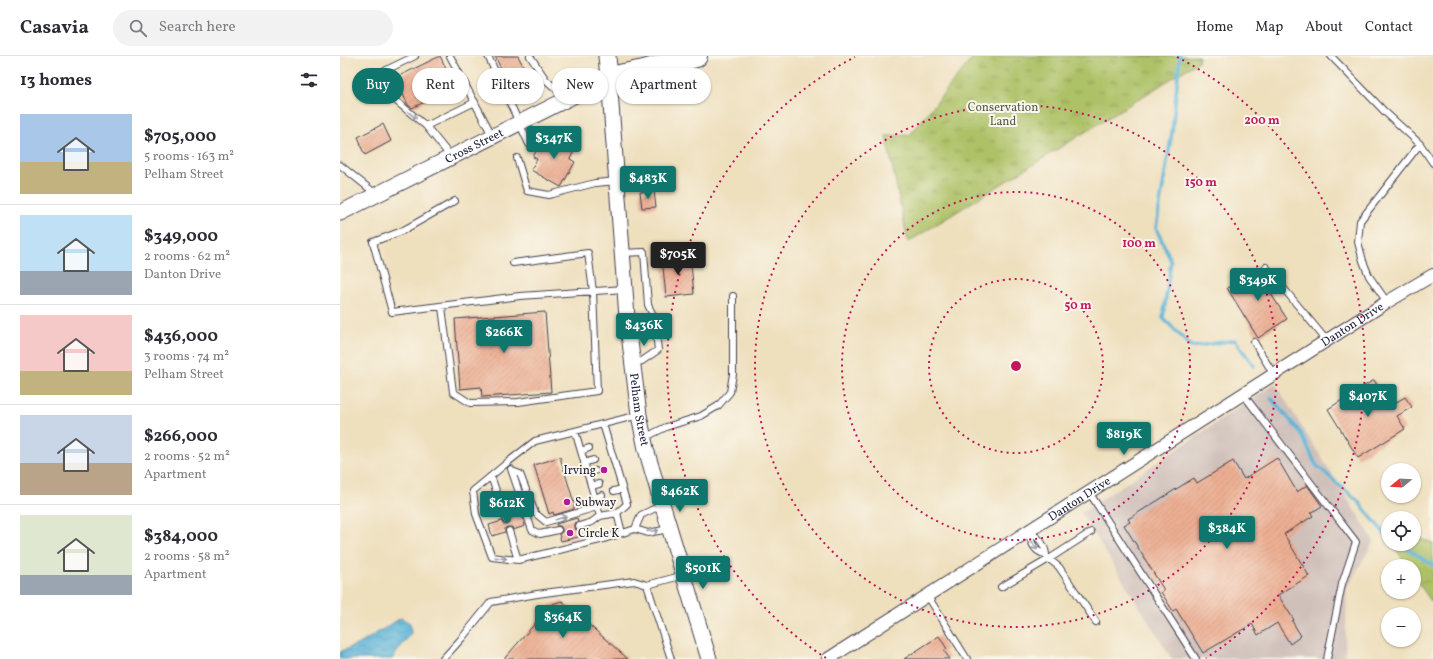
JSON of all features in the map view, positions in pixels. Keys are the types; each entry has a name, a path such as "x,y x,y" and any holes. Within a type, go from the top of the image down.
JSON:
{"highway":[{"path":"609,78 644,56"},
{"path":"609,78 644,71 696,56"}],"main road":[{"name":"Pelham Street","path":"607,56 609,78"}],"street":[{"name":"Pelham Street","path":"609,78 625,289 632,364 639,415 644,438 709,659"},
{"name":"Cross Street","path":"340,213 557,104"},
{"name":"Danton Drive","path":"828,659 1433,274"}],"lane":[{"path":"415,56 380,73 383,90 426,126 452,157"},
{"path":"450,56 493,137"},
{"path":"488,56 529,144"},
{"path":"530,56 546,80 552,85"},
{"path":"1331,56 1384,111 1420,144 1433,163"},
{"path":"426,126 475,102"},
{"path":"1387,302 1369,276 1363,261 1358,242 1360,222 1420,144"},
{"path":"516,158 527,191 549,195 595,183 617,181"},
{"path":"340,165 377,195"},
{"path":"455,201 402,231 373,242 392,312 520,296 625,289"},
{"path":"622,253 644,252 648,305 654,317 658,350 642,361 632,364"},
{"path":"442,306 453,392 470,403 518,402 597,391 593,291 588,253 513,263"},
{"path":"1266,267 1327,341"},
{"path":"644,438 666,427 701,416 718,406 730,392 732,374 733,296"},
{"path":"1254,342 1274,375"},
{"path":"1243,394 1356,542 1342,584 1327,659"},
{"path":"639,415 535,441 473,491 476,514 492,556 518,560 604,539 635,529 648,532 671,529"},
{"path":"579,526 592,522 600,516 617,513 627,504 603,424"},
{"path":"575,431 600,516"},
{"path":"601,444 608,442"},
{"path":"581,451 589,448"},
{"path":"604,456 612,454"},
{"path":"584,463 593,460"},
{"path":"508,462 532,530 540,534 558,530"},
{"path":"608,467 615,465"},
{"path":"512,471 520,474 534,513 546,522 597,507"},
{"path":"587,474 595,471"},
{"path":"491,476 506,520"},
{"path":"611,480 619,478"},
{"path":"591,486 600,484"},
{"path":"614,491 622,489"},
{"path":"1089,492 1196,659"},
{"path":"595,498 602,495"},
{"path":"635,529 641,515 663,504"},
{"path":"617,513 622,533"},
{"path":"509,531 518,560"},
{"path":"1028,531 1038,537 1044,546 1047,557 1059,567 1096,622"},
{"path":"1001,587 1047,557 1091,532"},
{"path":"443,659 491,602 537,594 634,581 648,585 684,575"},
{"path":"648,585 670,659"},
{"path":"927,595 967,659"}],"shaded area":[{"path":"1275,384 1374,541 1347,588 1345,659 1172,659 1081,513"}],"green space":[{"name":"Conservation Land","path":"974,56 1199,56 1198,62 908,242 886,136 910,135"},
{"path":"1421,539 1433,543 1433,604 1421,586 1421,559 1403,559 1397,551 1421,551"}],"water":[{"path":"401,618 410,623 411,633 392,659 340,659 340,652 361,643"}],"building":[{"path":"440,56 446,68 415,68"},
{"path":"495,56 518,56 524,68 501,68"},
{"path":"412,70 412,104 420,104 412,108 408,105 404,96 404,74"},
{"path":"383,124 391,141 365,155 358,137"},
{"path":"546,133 575,149 570,159 575,162 561,187 531,170 537,159 533,157"},
{"path":"654,191 656,207 642,208 640,192"},
{"path":"690,254 694,294 666,297 662,257"},
{"path":"1262,269 1276,291 1271,294 1287,319 1258,338 1227,288 1256,270 1257,272"},
{"path":"545,312 551,392 482,397 481,387 460,389 455,319"},
{"path":"1374,380 1390,406 1405,397 1412,407 1397,416 1405,429 1358,458 1328,409"},
{"name":"Circle K","path":"560,457 575,506 574,509 554,515 553,512 549,514 534,465"},
{"path":"1277,458 1297,492 1307,485 1322,506 1311,513 1313,516 1284,534 1309,576 1278,595 1294,620 1292,621 1301,636 1290,644 1277,623 1258,635 1252,624 1203,653 1176,609 1173,611 1161,592 1164,590 1124,525 1130,522 1128,519 1194,478 1197,483 1233,461 1244,479"},
{"path":"522,515 525,526 513,530 512,527 508,527 505,528 505,532 492,536 489,525 502,521 503,524 507,524 510,523 510,518"},
{"name":"Circle K","path":"577,518 578,522 575,523 575,527 576,530 580,530 582,536 561,541 559,534 562,532 562,529 556,524"},
{"path":"562,601 628,659 504,659 552,604"},
{"path":"939,636 947,649 944,651 950,659 904,659"}],"waterway":[{"path":"1180,56 1172,132 1156,228 1171,261 1163,318 1192,347 1235,340 1254,366"},
{"path":"1271,398 1301,433 1316,465 1358,501 1381,529"},
{"path":"1411,551 1433,565"}],"place":[{"name":"Irving","path":"604,470"},
{"name":"Subway","path":"567,502"},
{"name":"Circle K","path":"570,533"}]}
